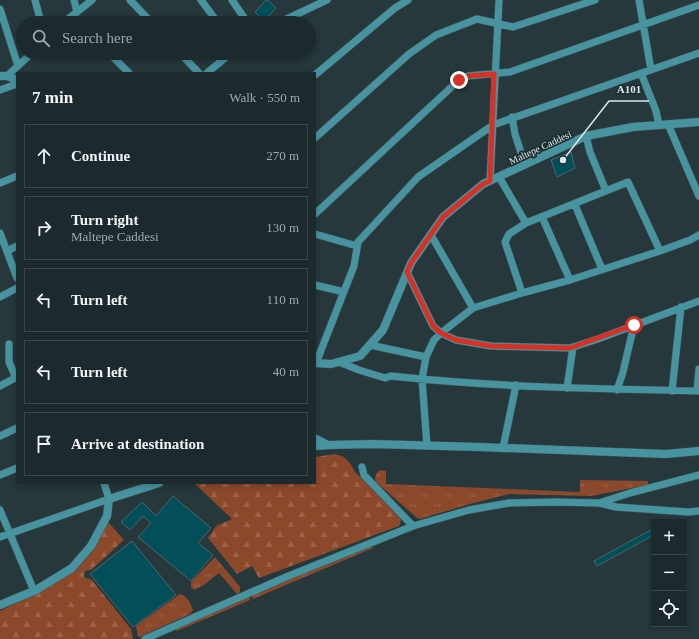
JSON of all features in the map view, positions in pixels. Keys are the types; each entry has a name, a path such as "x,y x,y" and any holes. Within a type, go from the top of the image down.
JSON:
{"street":[{"path":"35,0 39,16"},
{"path":"74,0 76,16"},
{"path":"71,16 92,0"},
{"path":"130,0 145,16"},
{"path":"201,0 213,16"},
{"path":"232,0 243,16"},
{"path":"293,16 327,0"},
{"path":"316,74 395,8 408,0"},
{"path":"490,181 494,74 499,0"},
{"path":"316,137 409,54 436,35 477,19 513,27 595,0"},
{"path":"639,0 651,70"},
{"path":"316,213 459,80 468,76 510,72 699,5"},
{"path":"0,9 16,60"},
{"path":"316,361 354,266 358,242 418,177 493,125 512,117 699,53"},
{"path":"16,60 18,66"},
{"path":"3,76 24,60"},
{"path":"117,60 128,72"},
{"path":"187,60 198,72"},
{"path":"208,72 223,60"},
{"path":"641,73 656,111 659,125"},
{"path":"3,76 16,80"},
{"path":"0,90 16,84"},
{"path":"512,117 515,134 524,165"},
{"name":"Maltepe Caddesi","path":"316,363 331,364 360,356 383,330 411,263 430,235 443,217 483,184 586,136 633,127 699,122"},
{"path":"668,124 699,196"},
{"path":"586,136 590,152 606,191"},
{"path":"0,183 16,176"},
{"path":"499,177 526,223"},
{"path":"522,293 506,242 509,234 526,223 575,205 628,182 660,251"},
{"path":"575,205 602,269"},
{"path":"542,217 570,280"},
{"path":"0,233 16,275"},
{"path":"316,234 357,246"},
{"path":"430,235 473,308"},
{"path":"427,446 422,379 426,357 434,340 473,308 570,280 660,251 690,240 699,235"},
{"path":"7,251 16,246"},
{"path":"407,272 433,326 441,333 456,340 491,346 573,347 699,301"},
{"path":"316,285 344,292"},
{"path":"0,297 16,289"},
{"path":"672,390 682,307"},
{"path":"617,390 623,372 634,325"},
{"path":"0,386 16,378 9,362 9,344"},
{"path":"370,345 426,357"},
{"path":"567,388 573,347"},
{"path":"339,362 385,378 391,376 516,385 617,390 698,391 699,369"},
{"path":"503,448 516,385"},
{"path":"0,436 16,428"},
{"path":"316,438 329,445"},
{"path":"316,446 427,446 666,454 699,450"},
{"path":"362,467 364,475 413,526"},
{"path":"0,475 16,468"},
{"path":"598,503 699,475"},
{"path":"0,605 34,591 72,568 92,546 108,516 109,499 104,484"},
{"path":"0,538 156,484"},
{"path":"145,639 286,577 413,526 470,510 509,502 555,502 598,503 616,507 688,512 699,511"},
{"path":"0,510 34,591"}],"green space":[{"path":"335,454 344,457 350,463 355,472 395,510 401,520 399,526 259,578 252,566 237,574 208,538 216,526 232,519 195,484 316,484 316,457"},
{"path":"382,470 386,471 386,484 580,492 580,480 648,481 648,485 591,496 509,494 420,519 376,482 375,478 377,472"},
{"path":"108,522 124,540 91,570 85,571 84,577 92,580 131,629 133,639 0,639 0,611 64,578 88,556"},
{"path":"371,545 373,548 253,599 251,595"},
{"path":"215,557 240,587 240,592 237,594 219,573 204,585 194,590 191,587 191,582"},
{"path":"180,594 187,598 190,602 193,610 190,614 139,637 136,627 137,625"},
{"path":"249,596 250,600 177,631 174,628"}],"building":[{"path":"266,0 268,0 276,8 269,16 259,16 255,12"},
{"path":"571,152 575,168 557,177 551,160"},
{"path":"173,496 211,528 198,543 213,555 191,581 138,537 151,523 143,516 130,530 121,522 142,502 156,516"},
{"path":"651,530 651,537 597,566 594,561"},
{"path":"132,541 176,595 133,627 90,574"}],"place":[{"name":"A101","path":"563,160"}],"route":[{"path":"459,80 468,76 494,74 490,181 483,184 443,217 411,263 407,272 433,326 441,333 456,340 491,346 570,348 634,325"}]}
